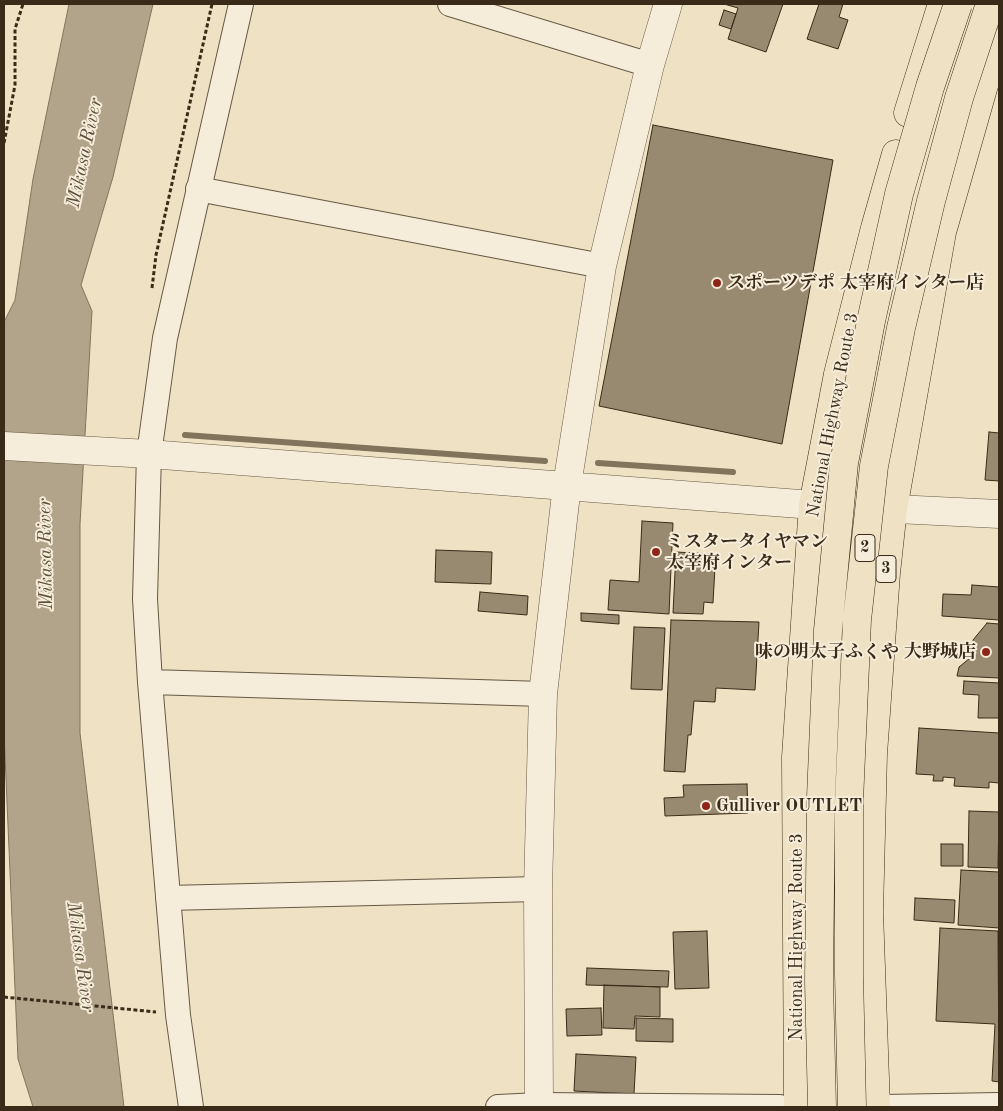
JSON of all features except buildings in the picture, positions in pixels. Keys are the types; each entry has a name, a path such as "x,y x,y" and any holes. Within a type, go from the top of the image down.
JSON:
{"highway":[{"name":"National Highway Route 3","path":"798,1107 796,757 813,505 838,374 870,248 942,4"},
{"name":"2","path":"822,1107 819,981 821,797 828,630 844,463 899,194 930,87 958,4"},
{"name":"2","path":"852,1107 849,974 849,801 857,620 874,466 901,328 931,201 959,98 990,4"},
{"name":"3","path":"876,1107 869,912 873,754 886,573 893,509 942,232 984,84 999,43"}],"street":[{"path":"191,1107 178,1015 150,682 145,600 149,454 165,338 241,4"},
{"path":"450,4 650,65"},
{"path":"539,1106 538,889 543,694 567,485 602,266 650,65 668,4"},
{"path":"198,189 602,266"},
{"path":"4,446 149,454 813,505 999,514"},
{"path":"150,682 543,694"},
{"path":"168,898 538,889"},
{"path":"882,1107 999,1105"},
{"path":"498,1107 780,1107"}],"path":[{"path":"4,143 15,85 15,29 22,4"},
{"path":"4,997 156,1012"}],"water":[{"name":"Mikasa River","path":"69,4 153,4 113,177 81,285 92,311 80,524 80,733 124,1107 33,1107 18,1059 4,732 4,322 15,300 33,179"}],"waterway":[{"path":"185,435 545,461"},
{"path":"598,463 733,472"}],"place":[{"name":"スポーツデポ 太宰府インター店","path":"717,283"},
{"name":"ミスタータイヤマン 太宰府インター","path":"656,552"},
{"name":"味の明太子ふくや 大野城店","path":"986,652"},
{"name":"Gulliver OUTLET","path":"706,806"}]}
